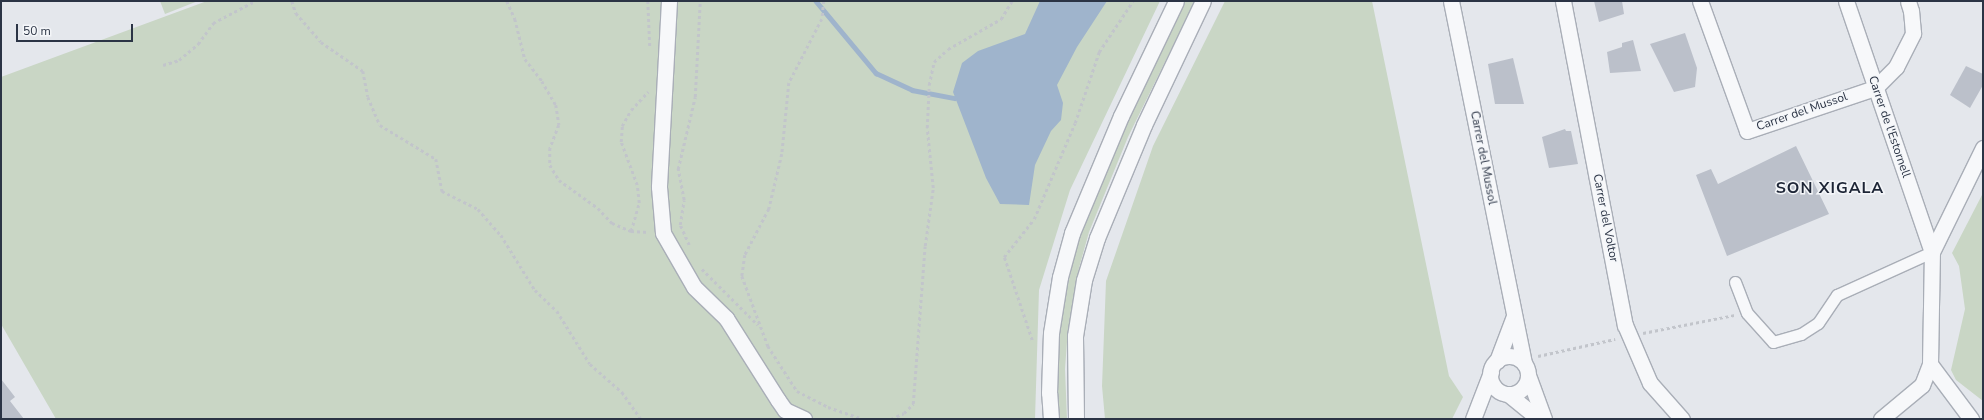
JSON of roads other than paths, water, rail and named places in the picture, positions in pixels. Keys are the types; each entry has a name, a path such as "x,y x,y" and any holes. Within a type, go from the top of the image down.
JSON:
{"street":[{"path":"669,1 659,187 663,233 694,287 726,318 785,410 804,419"},
{"path":"1051,419 1049,393 1051,333 1060,277 1072,233 1121,116 1176,1"},
{"path":"1076,419 1075,336 1084,280 1097,238 1144,125 1203,1"},
{"name":"Carrer del Mussol","path":"1451,1 1514,316 1526,369 1544,419"},
{"name":"Carrer del Voltor","path":"1563,1 1625,326 1650,383 1682,419"},
{"name":"Carrer del Mussol","path":"1700,1 1747,131 1875,88"},
{"name":"Carrer de l'Estornell","path":"1846,1 1932,252"},
{"path":"1875,88 1896,67 1913,33 1911,11 1908,1"},
{"path":"1881,419 1922,385 1930,364 1932,252 1983,148"},
{"path":"1735,282 1747,313 1773,342 1801,334 1818,323 1837,295 1932,252"},
{"path":"1473,419 1514,316"},
{"path":"1473,419 1505,393 1520,391 1527,381 1526,369 1520,359 1508,356 1494,366"},
{"path":"1930,364 1971,419"},
{"path":"1494,366 1493,384 1539,419"}],"water":[{"path":"1040,1 1107,1 1077,47 1057,85 1063,103 1061,120 1051,131 1035,165 1029,205 1000,204 986,178 953,92 962,63 978,51 1025,34"}],"waterway":[{"path":"816,1 876,73 912,90 954,98"}],"district":[{"name":"SON XIGALA","path":"1830,188"}]}
